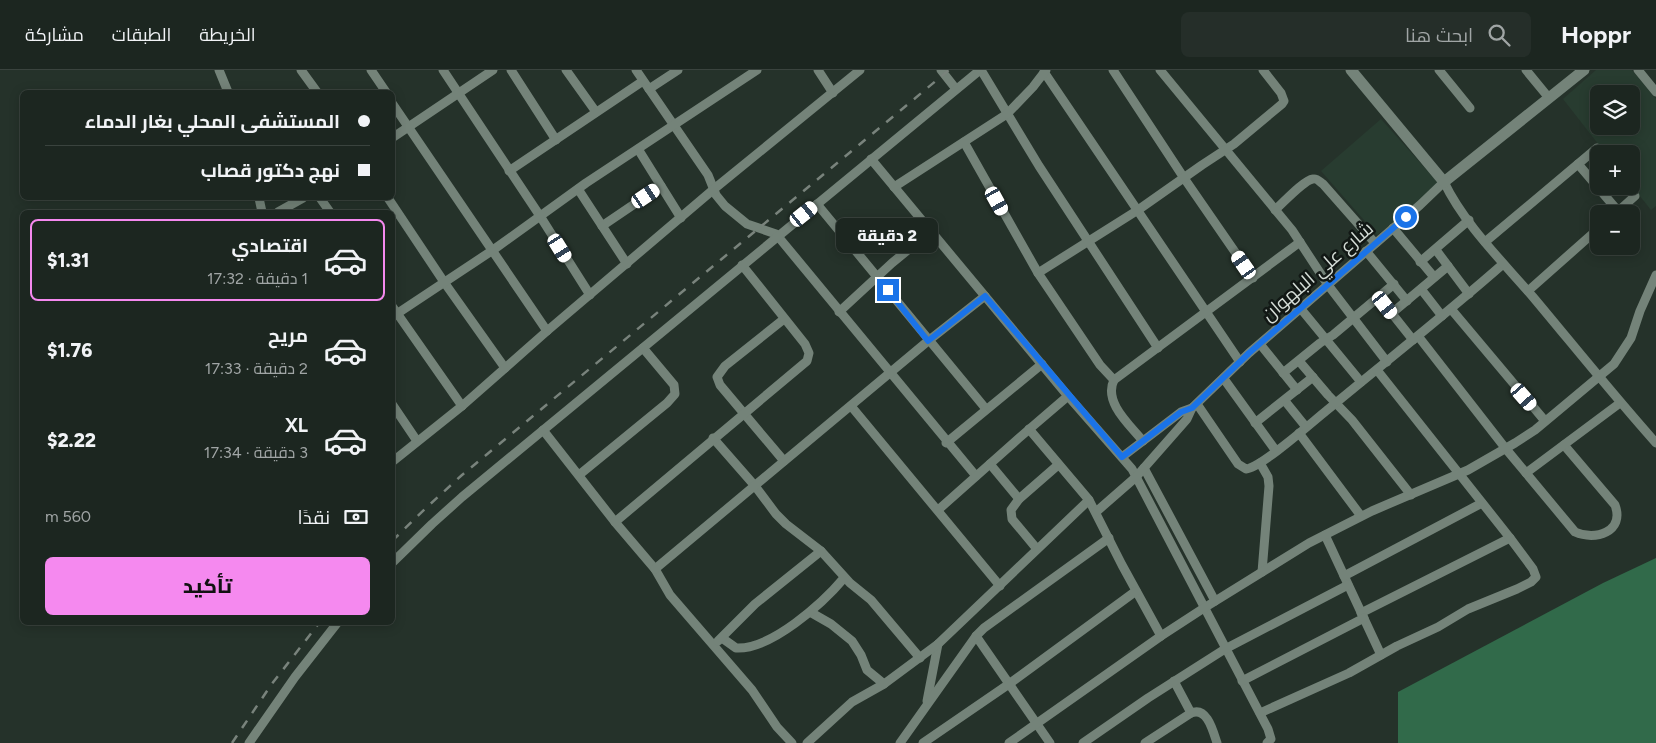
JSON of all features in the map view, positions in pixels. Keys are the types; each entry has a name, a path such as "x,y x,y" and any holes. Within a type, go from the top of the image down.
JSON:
{"street":[{"path":"219,70 227,90"},
{"path":"300,70 315,90"},
{"path":"371,70 385,90"},
{"path":"442,70 540,216 590,295"},
{"path":"395,136 493,70"},
{"path":"511,70 556,140"},
{"path":"566,70 596,112"},
{"path":"636,70 708,175 716,195 725,206 747,224 778,236 946,443 976,476"},
{"path":"649,89 678,70"},
{"path":"395,311 493,250 578,189 757,70"},
{"path":"818,70 833,93"},
{"path":"395,459 462,406 714,189 860,70"},
{"path":"941,70 956,89"},
{"path":"395,560 432,524 543,430 980,70 1158,348"},
{"path":"1160,70 1276,210 1352,318 1387,362"},
{"path":"1038,273 1138,210 1225,150 1284,101 1281,93 1263,70"},
{"path":"1351,70 1444,182 1485,242 1620,403 1656,443"},
{"path":"1439,70 1470,108"},
{"path":"1526,70 1549,98"},
{"name":"شارع علي البلهوان","path":"1096,512 1136,477 1187,419 1195,406 1240,362 1444,182 1584,70"},
{"path":"1638,70 1656,92"},
{"path":"894,187 1007,114 1033,87 1045,71 1240,362"},
{"path":"1115,71 1184,178 1253,278"},
{"path":"509,172 643,81"},
{"path":"395,108 547,331"},
{"path":"964,142 1038,273 1100,365 1114,380"},
{"path":"638,149 681,218"},
{"path":"1485,242 1590,153"},
{"path":"871,159 1068,396 1122,457 1136,477 1225,650 1260,713 1271,739 1267,743"},
{"path":"1578,164 1610,205"},
{"path":"1276,210 1304,184 1316,179 1323,184 1375,243"},
{"path":"602,226 661,186"},
{"path":"578,189 627,264"},
{"path":"1624,205 1635,196"},
{"path":"282,210 299,200"},
{"path":"389,200 505,368"},
{"path":"817,204 986,409"},
{"path":"1420,262 1469,220"},
{"path":"1393,228 1434,277"},
{"path":"840,312 892,263 932,231"},
{"path":"1528,291 1590,236"},
{"path":"1143,441 1112,400 1111,388 1114,380 1300,242"},
{"path":"1436,250 1469,294"},
{"path":"1366,251 1407,301"},
{"path":"1122,457 1181,412 1195,406 1238,464 1246,469 1260,463 1387,362 1503,264"},
{"path":"615,522 807,360 808,349 742,265"},
{"path":"1392,313 1448,266"},
{"path":"1009,743 1161,636 1324,535 1361,516 1460,474 1525,436 1614,364 1631,338 1640,311 1656,275"},
{"path":"1283,373 1333,335 1394,284"},
{"path":"1421,289 1442,316"},
{"path":"655,568 928,341 985,296"},
{"path":"1378,296 1575,532 1587,535 1612,529 1617,522 1618,516 1615,505 1564,445"},
{"path":"1301,309 1361,382"},
{"path":"1451,309 1545,421"},
{"path":"395,313 462,406"},
{"path":"784,319 725,366 717,377 720,385 784,461"},
{"path":"1260,344 1297,390"},
{"path":"579,475 675,394 674,385 643,348"},
{"path":"1299,361 1352,420 1411,496"},
{"path":"946,443 1042,364"},
{"path":"1260,713 1349,673 1409,640 1438,627 1468,609 1509,593 1534,580 1536,575 1510,538 1377,370"},
{"path":"1256,423 1314,378"},
{"path":"1224,379 1276,451"},
{"path":"938,510 1068,396"},
{"path":"1285,400 1361,516"},
{"path":"1526,473 1620,403"},
{"path":"851,406 1000,586"},
{"path":"395,408 417,441"},
{"path":"543,430 615,522 655,568 670,595 752,690 782,734 792,743"},
{"path":"1029,430 1090,500 1136,592 1161,636"},
{"path":"713,438 755,486 776,514 821,551 844,578 871,600 920,658"},
{"path":"1260,463 1268,477 1269,486 1262,572"},
{"path":"990,464 1020,499"},
{"path":"1037,549 1012,519 1011,510 1020,499 1058,464"},
{"path":"1144,468 1215,601"},
{"path":"807,743 852,702 884,684 938,644 1090,500"},
{"path":"1083,743 1174,681 1225,650 1482,503"},
{"path":"1324,535 1381,655"},
{"path":"900,743 976,636 1001,614 1109,538"},
{"path":"1242,681 1510,538"},
{"path":"714,647 756,604 821,551"},
{"path":"722,638 736,648 758,645 810,612 844,578"},
{"path":"923,743 1009,684 1136,592"},
{"path":"810,612 831,624 852,641 861,655 867,670 884,684"},
{"path":"249,743 295,677 336,625"},
{"path":"976,636 1050,743"},
{"path":"926,706 938,644"},
{"path":"1174,681 1191,713"},
{"path":"1145,743 1198,710 1206,716 1217,743"}],"shaded area":[{"path":"1596,70 1632,70 1656,99 1656,206 1651,210 1639,195 1640,145 1599,145 1591,135 1640,135 1640,85 1590,85 1590,134 1563,99"},
{"path":"1381,119 1442,187 1377,235 1321,171"}],"green space":[{"path":"1656,558 1656,743 1398,743 1398,692 1603,583"}],"railway":[{"path":"395,538 462,475 949,70"},
{"path":"232,743 271,685 318,625"}],"route":[{"path":"888,290 928,341 985,296 1068,396 1122,457 1181,412 1192,408 1249,353 1406,217"}]}
